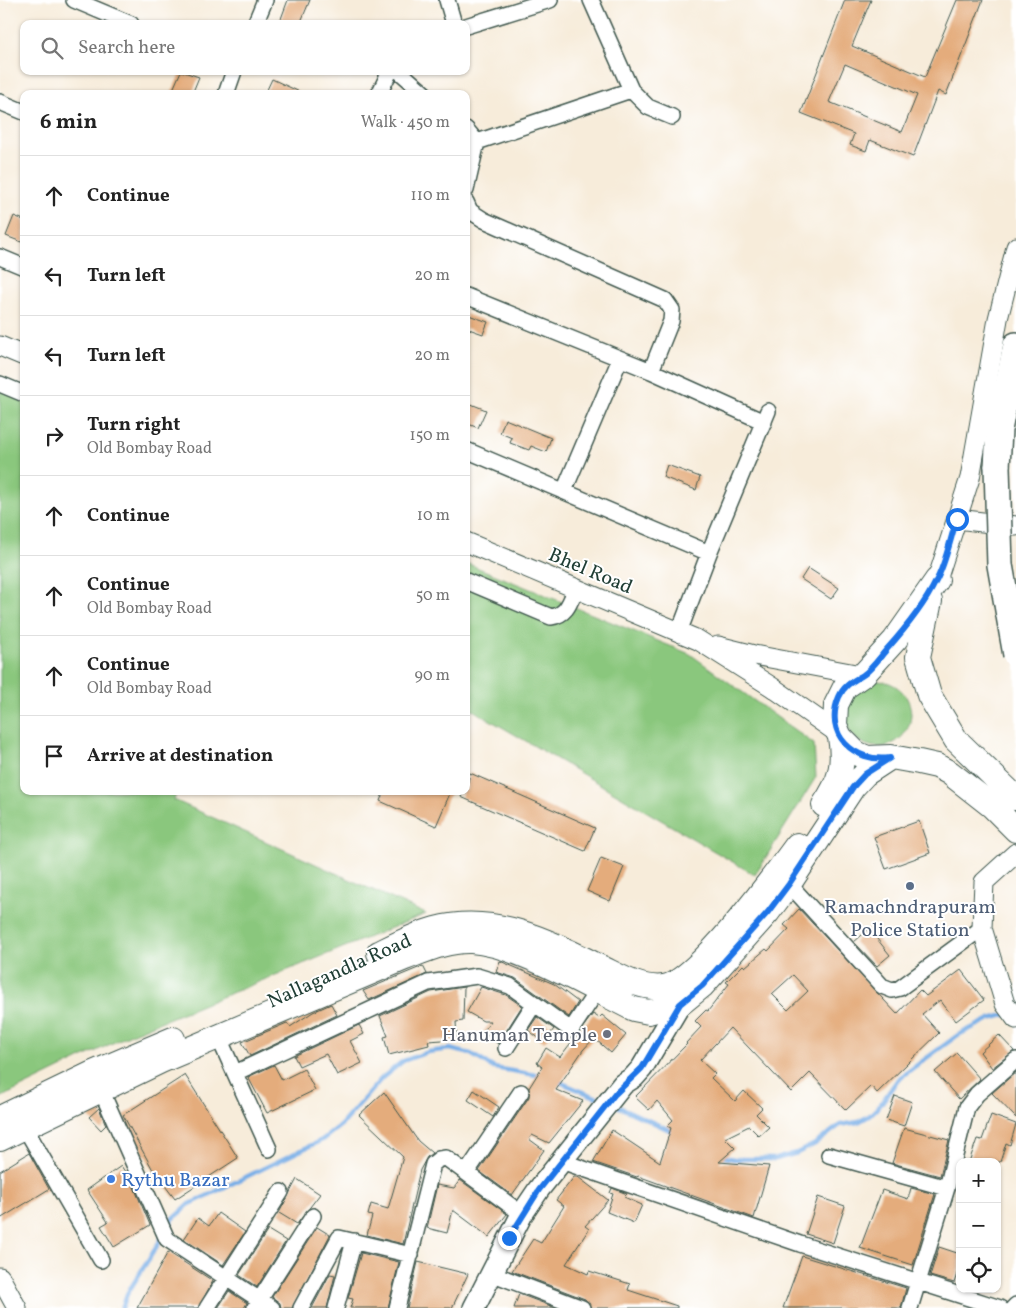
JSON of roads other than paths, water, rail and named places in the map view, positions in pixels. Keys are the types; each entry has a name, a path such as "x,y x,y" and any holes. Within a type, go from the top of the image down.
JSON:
{"highway":[{"path":"1016,345 999,430 997,468 1000,566 1016,654"}],"main road":[{"path":"693,981 701,961 774,876 832,793 840,775 844,758 834,715 839,695 895,640 937,580"},
{"path":"937,580 925,618 918,657 929,695 956,740 1016,798"},
{"path":"839,735 856,754 879,759 890,758 937,766 992,806 1016,830"},
{"path":"474,1308 522,1214 561,1161 614,1095 625,1073 670,1007 693,981 768,912 789,884 853,787 865,774 890,758"},
{"name":"Nallagandla Road","path":"0,1139 101,1090 219,1038 435,938 454,925 478,924 501,926 531,935 567,950 630,982 665,987 693,981"},
{"name":"Nallagandla Road","path":"0,1118 93,1073 293,992 435,938 471,941 501,947 548,966 634,1009 649,1012 670,1007"}],"street":[{"path":"74,0 97,4 124,20"},
{"path":"257,20 265,0"},
{"path":"447,0 453,20"},
{"path":"470,25 550,0"},
{"path":"590,0 631,90 648,107 672,118"},
{"path":"227,90 233,75"},
{"path":"382,90 388,75"},
{"path":"404,75 420,90"},
{"path":"477,142 631,90"},
{"path":"0,102 20,110"},
{"path":"470,134 477,142"},
{"path":"470,173 477,142"},
{"path":"470,211 484,220 665,300 672,310 671,321 651,371"},
{"path":"937,580 970,478 998,319 1016,247"},
{"path":"0,257 20,265"},
{"path":"470,298 766,416 709,553 680,632"},
{"path":"0,346 20,354"},
{"path":"564,491 620,359"},
{"path":"0,384 20,392"},
{"path":"470,452 709,553"},
{"path":"957,519 1016,526"},
{"name":"Bhel Road","path":"470,544 698,640"},
{"path":"470,583 551,617 560,616 566,611 576,588"},
{"path":"698,640 754,655 861,675"},
{"path":"698,640 764,682 839,735"},
{"path":"1011,1011 982,928 984,882 1016,853"},
{"path":"789,884 882,986 892,990 900,988 982,928"},
{"path":"235,1073 428,983 477,976 510,986 571,1030 597,991"},
{"path":"506,1048 534,1004"},
{"path":"219,1038 269,1149"},
{"path":"910,1308 947,1188 967,1107 977,1094 1016,1060"},
{"path":"101,1090 167,1239 262,1305 313,1216"},
{"path":"466,1172 521,1092"},
{"path":"24,1126 101,1260"},
{"path":"829,1155 947,1188"},
{"path":"397,1308 433,1164 439,1159 446,1158 522,1214"},
{"path":"561,1161 1000,1308"},
{"path":"207,1308 281,1192"},
{"path":"301,1308 339,1238 411,1255"},
{"path":"336,1308 354,1241"},
{"path":"491,1272 582,1308"},
{"path":"2,1286 17,1308"},
{"path":"1013,1308 1016,1305"}],"waterway":[{"path":"720,1156 734,1159 776,1159 797,1153 815,1144 840,1125 858,1122 869,1116 880,1105 898,1079 958,1035 990,1019 1008,1014"},
{"path":"167,1229 173,1219 188,1205 322,1140 341,1125 382,1078 403,1061 428,1052 450,1049 471,1054 494,1068 542,1076"},
{"path":"557,1081 603,1100"},
{"path":"615,1105 676,1133"},
{"path":"122,1308 127,1294 163,1236"}],"place":[{"name":"Ramachndrapuram Police Station","path":"910,886"},
{"name":"Hanuman Temple","path":"607,1034"},
{"name":"Rythu Bazar","path":"111,1179"}]}
